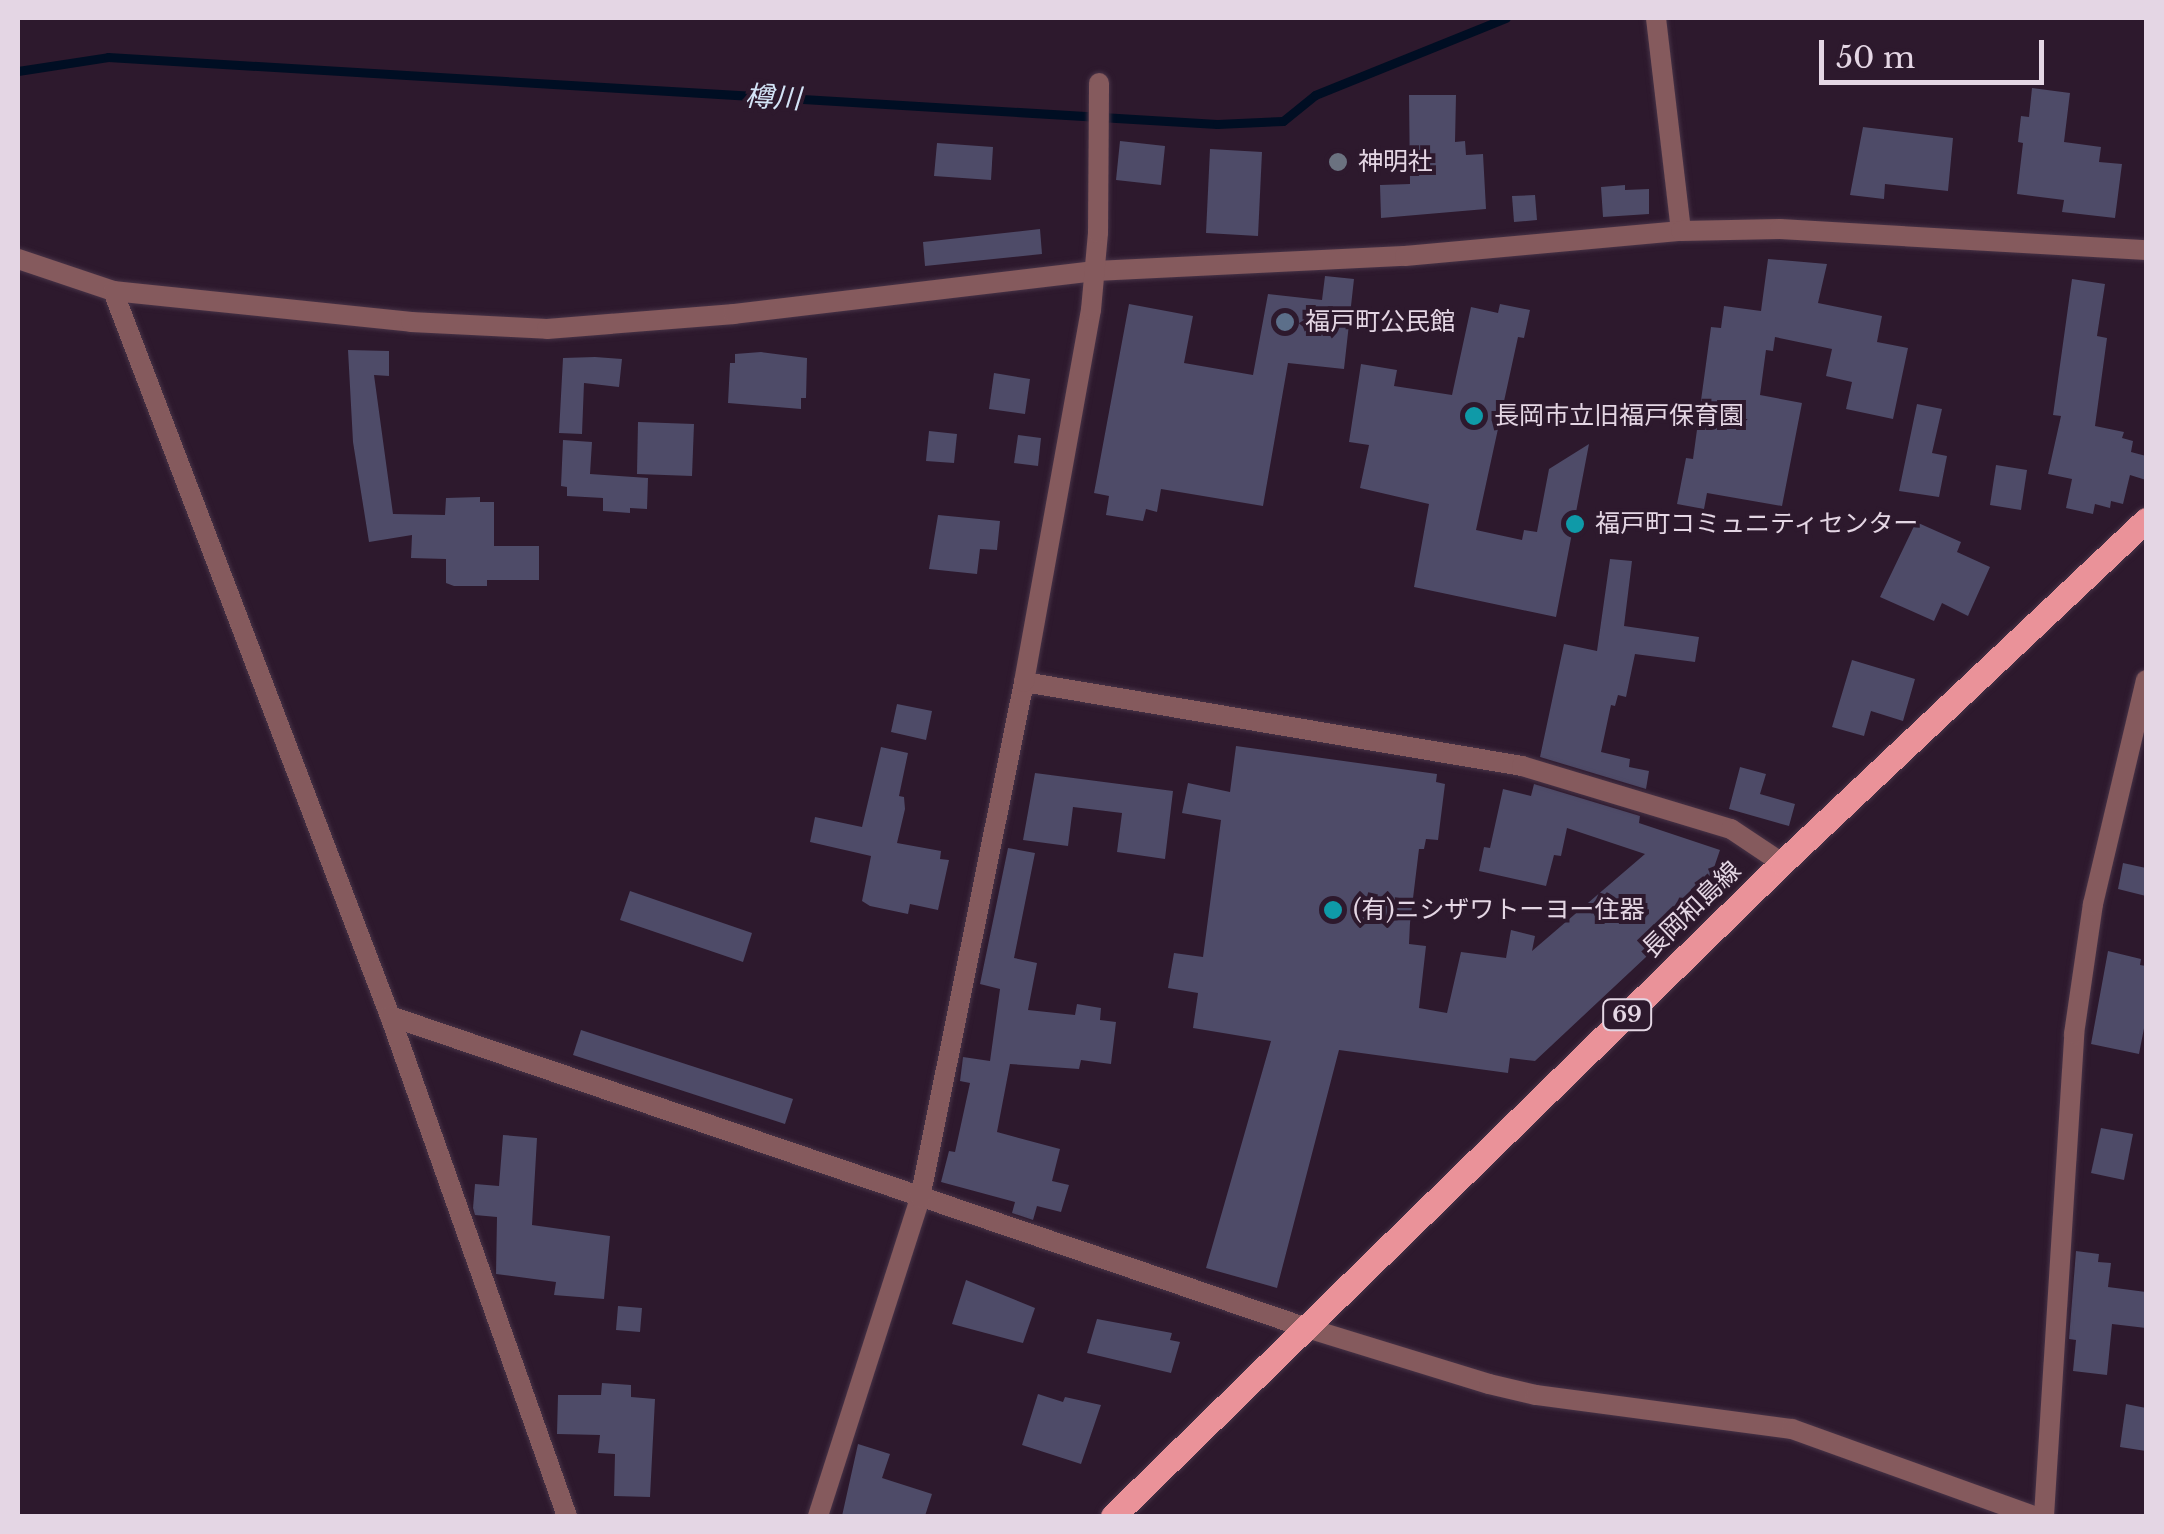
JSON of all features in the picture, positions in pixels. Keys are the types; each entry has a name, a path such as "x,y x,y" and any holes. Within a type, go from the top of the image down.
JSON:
{"main road":[{"name":"長岡和島線","path":"1113,1516 1782,863 2146,520"}],"street":[{"path":"1656,18 1681,231"},
{"path":"818,1516 920,1198 1024,682 1094,271 1099,82"},
{"path":"18,259 113,292 410,322 546,330 734,314 1094,271 1405,256 1681,231 1780,229 2146,250"},
{"path":"113,292 390,1016 568,1516"},
{"path":"2044,1516 2074,1034 2093,904 2142,714 2146,680"},
{"path":"1024,682 1522,766 1731,829 1782,863"},
{"path":"390,1016 1307,1328 1536,1395 1792,1429 2034,1516"}],"building":[{"path":"2032,88 2070,93 2064,142 2101,147 2099,162 2122,164 2115,218 2062,212 2064,200 2017,194 2023,143 2018,142 2021,116 2029,117"},
{"path":"1409,95 1456,95 1455,142 1465,141 1466,155 1483,154 1486,209 1381,218 1380,185 1410,184"},
{"path":"1863,127 1953,138 1948,191 1885,184 1884,199 1850,195"},
{"path":"1120,141 1165,146 1161,185 1116,180"},
{"path":"937,143 993,147 991,180 934,176"},
{"path":"1210,149 1262,152 1258,236 1206,233"},
{"path":"1625,185 1625,190 1649,189 1649,214 1603,217 1601,187"},
{"path":"1535,195 1537,220 1514,222 1512,196"},
{"path":"1040,229 1042,254 925,266 923,242"},
{"path":"1768,259 1827,264 1818,303 1882,316 1877,342 1908,348 1893,419 1846,409 1852,382 1826,376 1832,349 1775,337 1773,351 1766,350 1760,395 1802,403 1782,506 1707,493 1704,509 1677,504 1686,458 1693,459 1711,327 1721,328 1724,306 1761,311"},
{"path":"1325,276 1354,279 1344,369 1288,363 1263,506 1161,489 1157,512 1146,509 1143,521 1106,515 1109,496 1094,493 1129,304 1193,316 1184,363 1253,375 1268,294 1322,300"},
{"path":"2072,279 2105,284 2097,336 2107,338 2095,426 2124,432 2122,438 2133,441 2131,452 2146,456 2146,480 2130,475 2123,504 2111,501 2110,508 2095,504 2093,514 2066,508 2072,479 2048,474 2061,416 2053,415"},
{"path":"1500,304 1530,310 1524,338 1518,337 1476,530 1522,540 1524,530 1537,532 1549,469 1589,444 1556,617 1414,587 1429,504 1360,488 1369,445 1349,442 1361,364 1397,370 1394,386 1452,395 1471,307 1498,313"},
{"path":"348,350 389,351 389,376 374,375 393,514 445,515 446,498 480,497 480,502 494,502 494,546 539,546 539,580 487,580 487,586 454,586 446,583 446,559 411,558 412,535 369,542 353,442"},
{"path":"761,352 807,358 806,398 801,398 801,409 728,403 730,363 735,363 735,354"},
{"path":"563,358 622,359 619,387 584,383 582,434 559,433"},
{"path":"994,373 1030,379 1025,414 989,409"},
{"path":"1917,404 1942,409 1932,453 1947,456 1939,497 1899,491"},
{"path":"638,422 694,424 692,476 637,474"},
{"path":"929,431 957,434 954,463 926,461"},
{"path":"1018,435 1041,438 1038,466 1014,463"},
{"path":"563,440 592,442 590,474 648,478 647,509 630,508 630,513 603,511 603,498 567,496 567,487 561,486"},
{"path":"1996,465 2027,470 2021,510 1990,505"},
{"path":"938,515 1000,521 997,550 980,549 977,574 929,569"},
{"path":"1916,522 1961,542 1957,552 1990,567 1968,616 1942,603 1934,621 1880,597"},
{"path":"1610,559 1632,561 1624,626 1699,637 1695,662 1635,654 1626,697 1618,695 1615,706 1611,705 1601,752 1630,759 1629,767 1649,771 1646,789 1540,757 1564,644 1597,651"},
{"path":"1852,660 1915,679 1903,721 1871,711 1864,736 1832,727"},
{"path":"897,704 932,711 926,740 891,732"},
{"name":"(有)ニシザワトーヨー住器","path":"1236,746 1437,774 1436,782 1445,784 1438,840 1426,839 1424,849 1419,849 1410,923 1409,944 1426,946 1419,1008 1447,1013 1461,952 1506,958 1511,930 1535,936 1532,951 1645,854 1567,828 1561,856 1554,855 1546,886 1479,871 1484,847 1490,848 1503,789 1531,796 1534,784 1640,816 1639,823 1720,850 1705,894 1709,898 1535,1061 1510,1058 1508,1073 1339,1050 1277,1288 1206,1268 1271,1041 1193,1028 1198,993 1168,988 1174,953 1203,957 1221,820 1182,813 1188,783 1230,792"},
{"path":"881,747 908,753 899,796 904,797 905,809 897,843 941,851 940,859 949,860 938,910 910,904 908,914 870,906 862,901 871,856 810,842 815,817 862,827"},
{"path":"1740,767 1766,774 1760,794 1795,804 1789,826 1729,809"},
{"path":"1035,773 1173,791 1165,859 1117,852 1122,813 1073,807 1068,846 1023,840"},
{"path":"1008,848 1035,853 1014,958 1037,963 1028,1010 1075,1015 1077,1004 1101,1008 1100,1020 1116,1022 1111,1064 1081,1060 1079,1069 1010,1064 997,1132 1060,1149 1052,1181 1069,1185 1061,1212 1037,1206 1033,1220 1012,1213 1015,1202 941,1182 949,1151 955,1152 970,1083 960,1081 963,1057 990,1061 1000,989 980,984"},
{"path":"2123,863 2146,868 2146,896 2118,889"},
{"path":"630,891 752,933 743,962 620,920"},
{"path":"2108,951 2141,959 2140,965 2146,966 2146,1018 2139,1054 2091,1044"},
{"path":"581,1030 793,1099 785,1124 573,1055"},
{"path":"2101,1128 2133,1134 2124,1180 2091,1173"},
{"path":"503,1135 537,1138 532,1225 610,1236 604,1299 554,1295 556,1282 496,1274 497,1217 475,1215 473,1208 475,1184 499,1186"},
{"path":"2076,1251 2099,1254 2098,1262 2111,1263 2108,1287 2146,1292 2146,1328 2112,1324 2107,1375 2073,1371 2076,1340 2069,1339"},
{"path":"966,1280 1035,1308 1023,1343 952,1324"},
{"path":"618,1306 642,1308 640,1332 616,1330"},
{"path":"1097,1319 1172,1333 1170,1340 1180,1342 1171,1373 1087,1353"},
{"path":"602,1383 631,1385 631,1397 655,1399 650,1497 614,1496 615,1454 598,1453 600,1435 557,1434 558,1395 601,1395"},
{"path":"1038,1394 1063,1402 1065,1397 1101,1405 1081,1464 1022,1445"},
{"path":"2126,1404 2146,1408 2146,1451 2120,1447"},
{"path":"858,1444 890,1454 882,1478 932,1494 925,1516 842,1516"}],"waterway":[{"name":"樽川","path":"18,71 108,57 1217,124 1283,121 1315,95 1506,18"}],"place":[{"name":"神明社","path":"1338,162"},
{"name":"福戸町公民館","path":"1285,322"},
{"name":"長岡市立旧福戸保育園","path":"1474,416"},
{"name":"福戸町コミュニティセンター","path":"1575,524"},
{"name":"(有)ニシザワトーヨー住器","path":"1333,910"}]}
